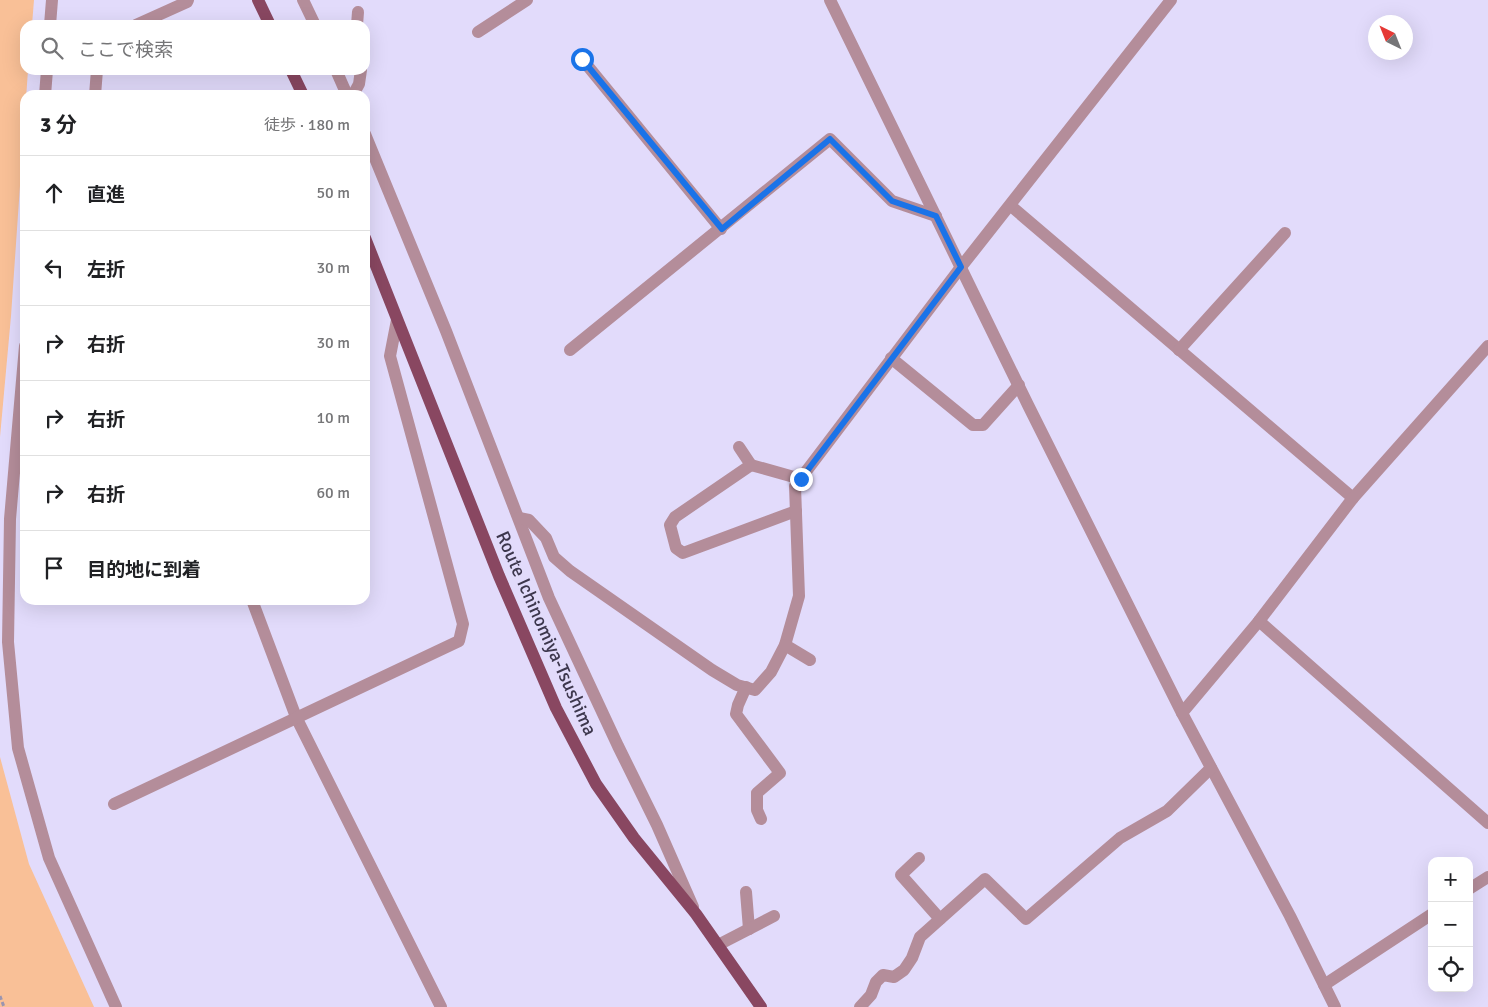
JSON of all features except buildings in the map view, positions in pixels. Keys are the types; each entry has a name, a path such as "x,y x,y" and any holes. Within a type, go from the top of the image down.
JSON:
{"main road":[{"path":"258,0 268,20"},
{"path":"294,75 301,90"},
{"name":"Route Ichinomiya-Tsushima","path":"370,251 498,576 556,708 602,791 634,838 696,914 761,1007"}],"street":[{"path":"50,20 52,0"},
{"path":"147,20 188,0"},
{"path":"303,0 313,20"},
{"path":"478,32 527,0"},
{"path":"830,0 1182,713 1290,916 1335,1007"},
{"path":"519,518 529,520 546,538 554,557 570,571 712,670 736,685 755,690 770,672 785,645 799,596 795,486 961,267 1011,206 1171,0"},
{"path":"582,59 722,229"},
{"path":"45,90 46,75"},
{"path":"95,90 97,75"},
{"path":"338,75 345,90"},
{"path":"356,90 360,75"},
{"path":"570,350 722,229 830,139 892,201 936,216"},
{"path":"370,146 446,331 549,598 618,746 658,825 696,914"},
{"path":"1011,206 1353,498"},
{"path":"1179,350 1285,233"},
{"path":"114,804 459,641 463,624 390,356 397,320"},
{"path":"1182,713 1259,621 1353,498 1488,346"},
{"path":"891,358 973,425 984,425 1019,385"},
{"path":"20,404 10,519 8,642 18,748 49,858 116,1007"},
{"path":"739,447 751,466 801,479"},
{"path":"751,466 675,517 670,525 676,548 683,553 796,511"},
{"path":"254,605 296,717 441,1007"},
{"path":"1259,621 1488,823"},
{"path":"785,645 810,660"},
{"path":"746,687 736,714 780,773 758,793 757,810 761,819"},
{"path":"860,1007 871,995 876,982 883,975 894,977 904,970 912,958 920,937 985,879 1026,919 1120,838 1167,811 1211,768"},
{"path":"919,858 901,875 940,919"},
{"path":"1473,886 1488,877"},
{"path":"746,892 749,929"},
{"path":"718,945 774,916"},
{"path":"1324,985 1428,917"}],"path":[{"path":"0,996 4,1007"}],"shaded area":[{"path":"0,0 34,0 32,20 20,20 20,75 28,75 27,90 20,90 20,186 0,437"},
{"path":"0,757 29,864 94,1007 0,1007"}],"route":[{"path":"582,59 722,229 830,139 892,201 936,216 961,267 801,479"}]}
